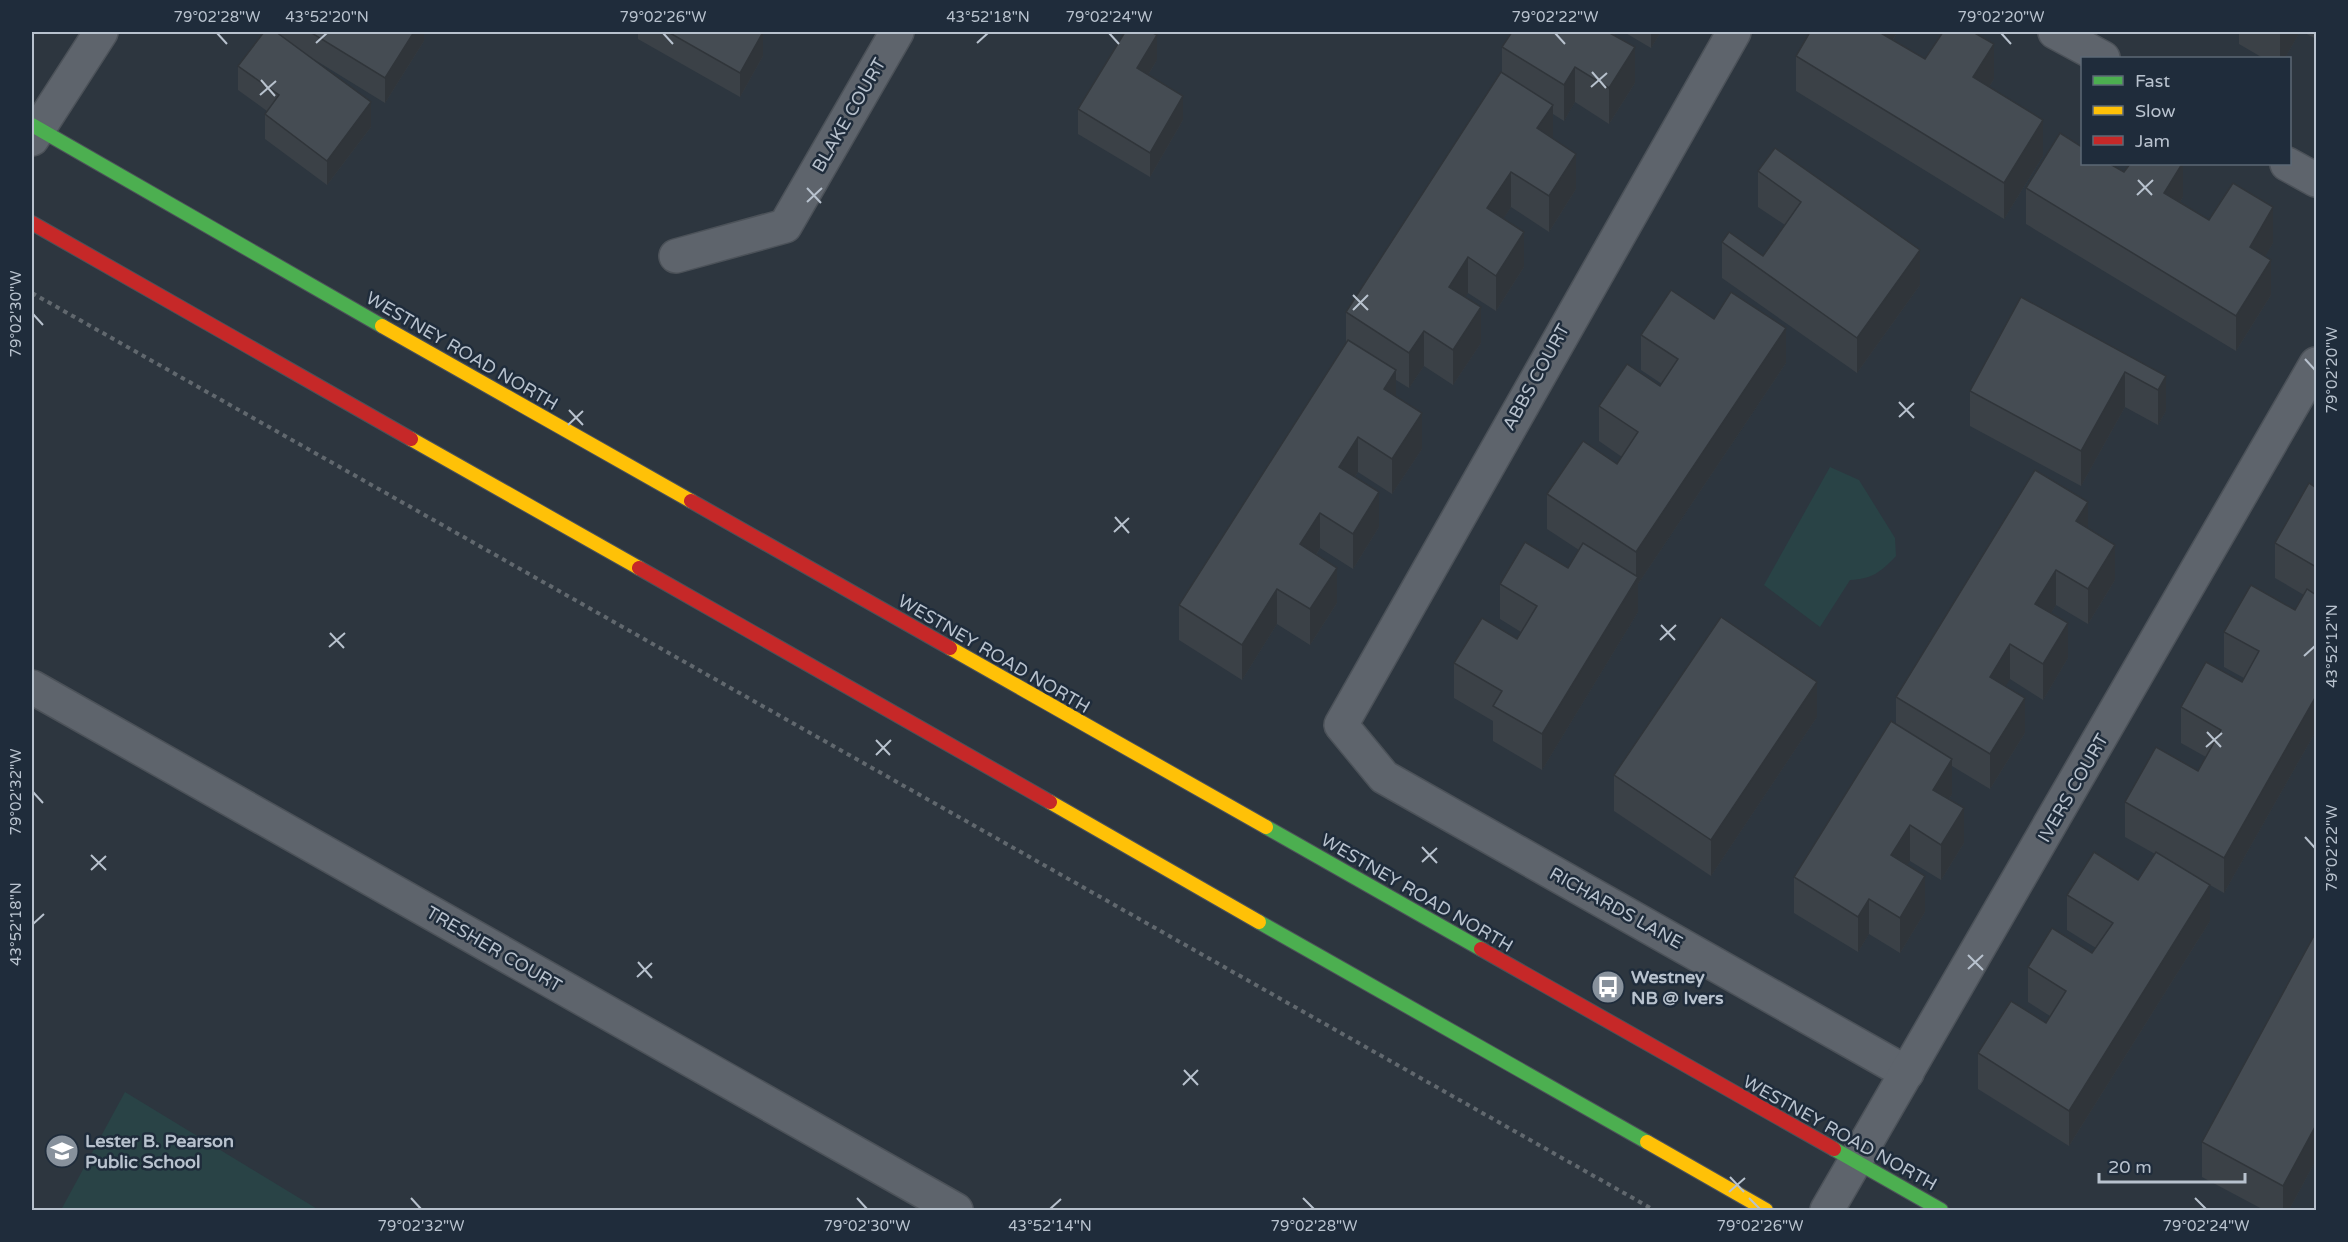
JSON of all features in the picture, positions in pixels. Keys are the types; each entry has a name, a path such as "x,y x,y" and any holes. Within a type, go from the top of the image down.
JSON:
{"main road":[{"name":"WESTNEY ROAD NORTH","path":"34,131 1941,1210"},
{"path":"32,223 1766,1210"}],"street":[{"path":"34,131 101,32"},
{"name":"BLAKE COURT","path":"676,256 785,226 897,32"},
{"name":"ABBS COURT","path":"1341,725 1734,32"},
{"path":"2055,32 2101,57"},
{"path":"2289,165 2316,180"},
{"name":"IVERS COURT","path":"1827,1210 2316,364"},
{"name":"TRESHER COURT","path":"32,687 956,1210"},
{"name":"RICHARDS LANE","path":"1341,725 1384,777 1907,1073"}],"path":[{"path":"32,293 1654,1210"}],"green space":[{"path":"1830,467 1859,480 1895,538 1896,556 1876,574 1850,580 1820,627 1764,585"},
{"path":"125,1092 319,1210 61,1210"}],"building":[{"path":"264,32 276,32 371,102 327,161 265,114 279,95 238,66"},
{"path":"310,32 414,32 385,78"},
{"path":"668,32 763,32 740,73"},
{"path":"1125,32 1151,32 1157,35 1137,68 1183,96 1150,153 1078,109"},
{"path":"1512,32 1608,32 1635,47 1609,88 1575,67 1564,85 1502,47"},
{"path":"1810,32 1879,32 1925,59 1943,32 1973,32 1994,44 1973,77 2043,120 2004,183 1796,56"},
{"path":"1501,72 1553,105 1537,128 1576,154 1549,196 1511,172 1487,208 1524,232 1496,276 1468,257 1449,287 1481,307 1453,350 1424,331 1409,353 1346,312"},
{"path":"2060,133 2081,146 2081,165 2112,165 2124,172 2129,165 2181,165 2164,193 2209,220 2233,183 2273,207 2250,247 2271,260 2236,316 2026,188"},
{"path":"1775,148 1920,250 1857,338 1722,242 1729,232 1763,256 1801,202 1758,171"},
{"path":"1671,290 1714,319 1731,292 1786,328 1636,552 1547,494 1583,441 1617,464 1638,432 1599,406 1627,364 1660,386 1678,359 1641,335"},
{"path":"2021,297 2166,376 2158,390 2125,372 2081,451 1970,391"},
{"path":"1348,340 1396,370 1384,389 1422,413 1392,459 1358,437 1339,467 1379,492 1353,534 1320,513 1300,544 1337,568 1310,609 1277,589 1242,645 1179,605"},
{"path":"2035,470 2088,502 2076,521 2115,545 2088,589 2056,570 2035,604 2068,623 2043,664 2010,644 1990,677 2025,698 1990,754 1896,697"},
{"path":"2309,483 2316,488 2316,567 2275,543"},
{"path":"1525,542 1568,568 1583,543 1638,577 1542,734 1493,706 1502,691 1454,663 1482,618 1517,639 1537,606 1500,584"},
{"path":"2251,585 2295,610 2307,589 2316,595 2316,696 2224,858 2125,802 2156,747 2198,771 2221,730 2181,707 2206,662 2242,682 2259,651 2224,632"},
{"path":"1721,617 1817,682 1711,840 1614,775"},
{"path":"1891,721 1952,759 1933,790 1964,808 1941,845 1910,825 1891,855 1925,876 1900,918 1869,899 1858,917 1794,877"},
{"path":"2094,852 2138,880 2156,852 2210,885 2069,1111 1978,1053 2011,1001 2046,1023 2066,991 2028,967 2052,928 2092,953 2113,923 2067,895"},
{"path":"2316,932 2316,1125 2283,1186 2202,1142"}],"traffic: fast":[{"path":"32,125 382,326"},
{"path":"1266,827 1481,949"},
{"path":"1259,922 1647,1142"},
{"path":"1834,1149 1941,1210"}],"traffic: slow":[{"path":"382,326 691,501"},
{"path":"411,439 639,568"},
{"path":"950,648 1266,827"},
{"path":"1050,802 1259,922"},
{"path":"1647,1142 1766,1210"}],"traffic: jam":[{"path":"32,223 411,439"},
{"path":"691,501 950,648"},
{"path":"639,568 1050,802"},
{"path":"1481,949 1834,1149"}],"place":[{"name":"Westney NB @ Ivers","path":"1608,987"},
{"name":"Lester B. Pearson Public School","path":"62,1151"}]}
